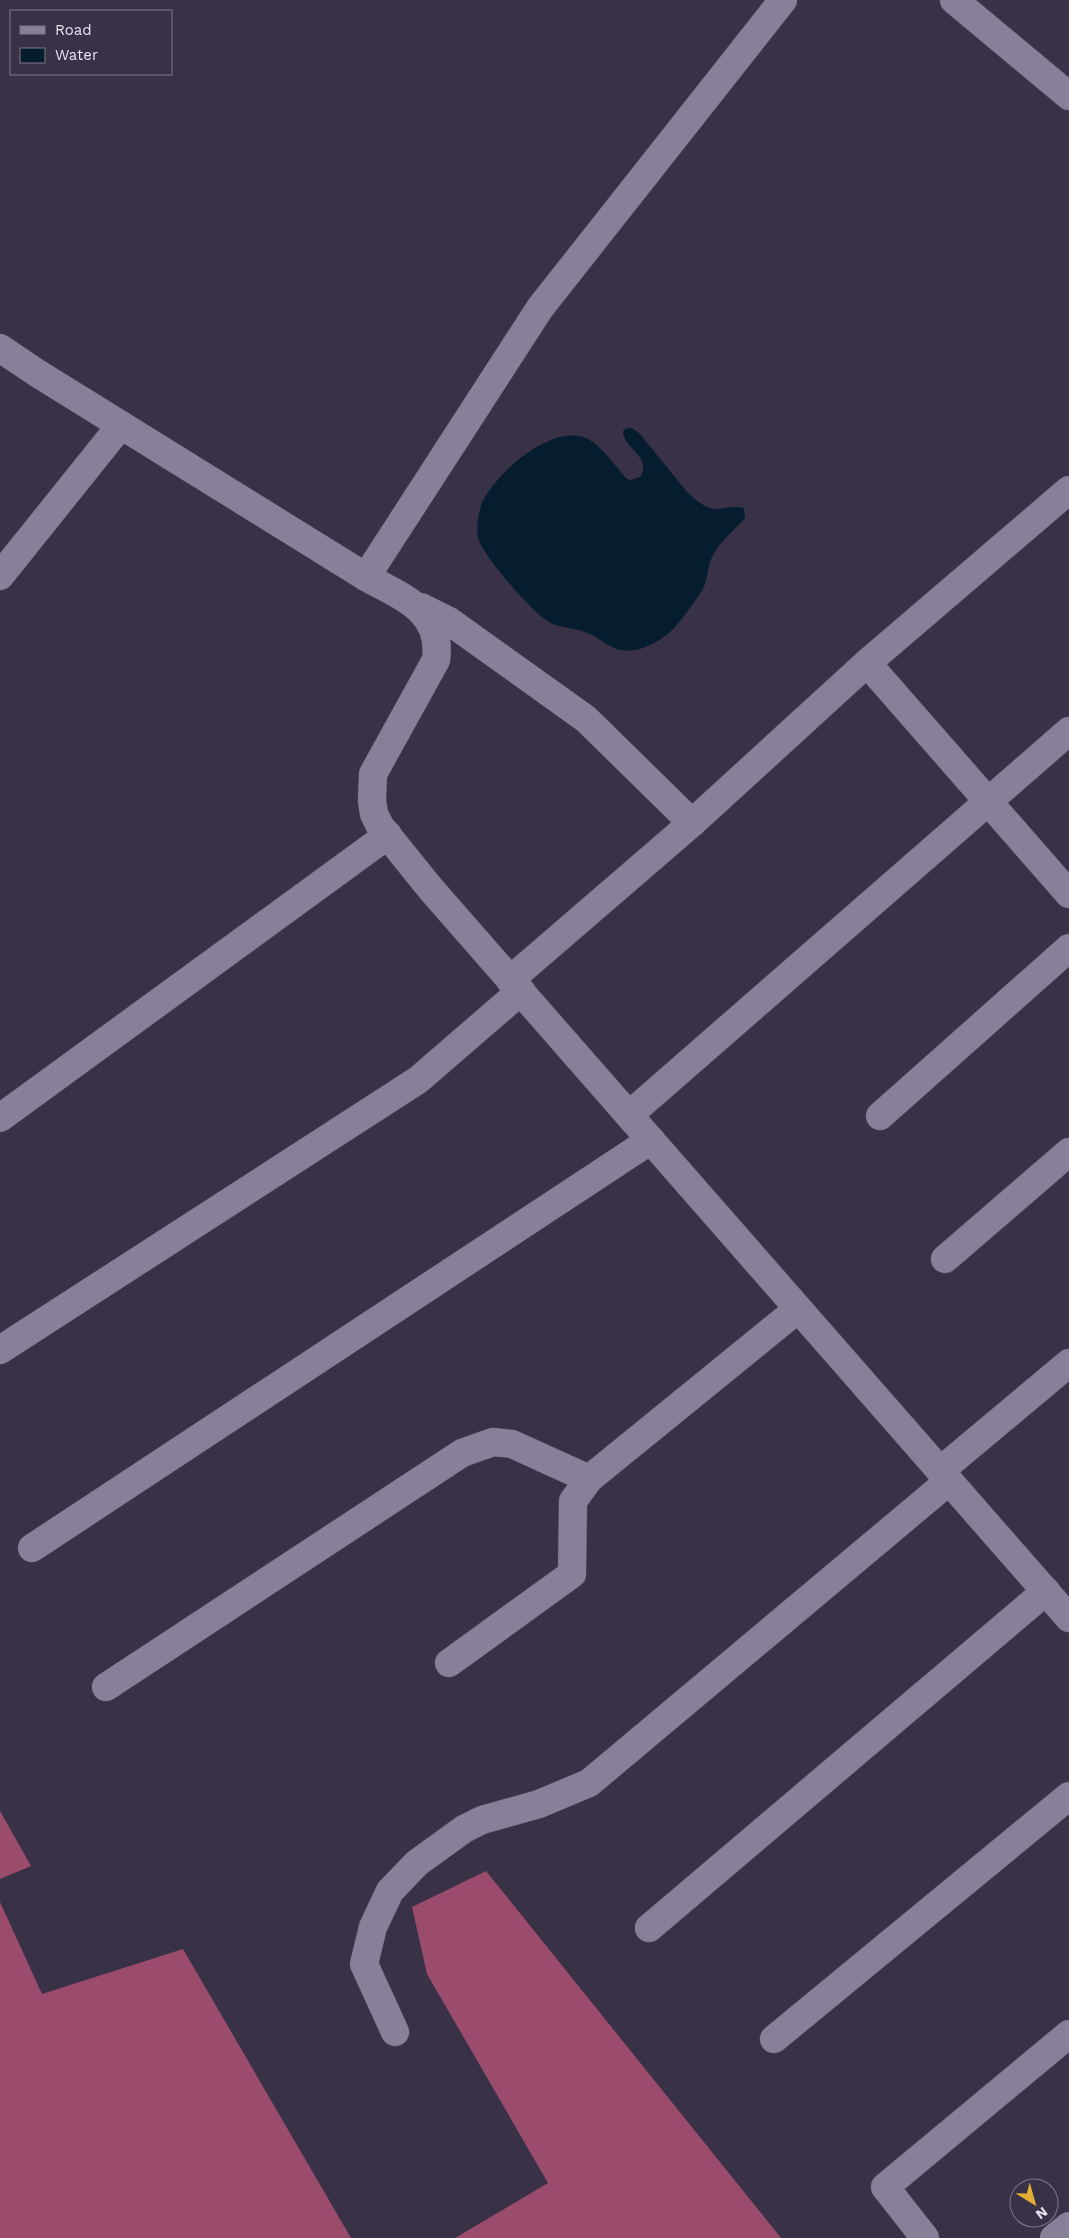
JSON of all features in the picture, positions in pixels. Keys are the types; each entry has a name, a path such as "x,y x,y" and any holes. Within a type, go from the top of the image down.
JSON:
{"street":[{"path":"366,577 540,308 783,0"},
{"path":"954,0 1069,96"},
{"path":"0,348 37,373 366,577 449,621 586,719 692,823"},
{"path":"0,576 121,425"},
{"path":"0,1350 418,1080 516,986 868,663 1069,490"},
{"path":"412,603 430,622 436,634 438,646 436,660 373,774 372,801 374,814 388,835 430,888 1069,1618"},
{"path":"868,663 1069,894"},
{"path":"629,1115 1069,731"},
{"path":"0,1118 388,835"},
{"path":"880,1116 1069,948"},
{"path":"32,1548 651,1140"},
{"path":"945,1259 1069,1152"},
{"path":"449,1663 572,1574 573,1501 589,1479 798,1309"},
{"path":"395,2032 364,1964 373,1926 390,1891 417,1864 448,1840 482,1820 539,1804 589,1783 945,1476 1069,1362"},
{"path":"106,1687 462,1453 493,1442 512,1444 589,1479"},
{"path":"649,1928 1046,1591"},
{"path":"774,2039 1069,1796"},
{"path":"925,2238 886,2187 1069,2034"},
{"path":"1054,2238 1069,2226"}],"shaded area":[{"path":"0,1811 31,1866 0,1879"},
{"path":"486,1871 781,2238 455,2238 548,2183 427,1974 412,1907"},
{"path":"0,1902 42,1994 183,1949 351,2238 0,2238"}],"water":[{"path":"627,428 632,428 640,434 687,492 696,500 707,507 715,509 744,508 745,518 716,550 710,562 703,588 695,602 677,624 657,642 643,648 628,651 614,648 591,634 555,625 544,618 498,570 481,545 477,527 483,501 492,486 527,453 541,444 556,438 570,436 589,439 601,449 627,479 631,480 640,477 643,464 624,437 623,431"}]}
